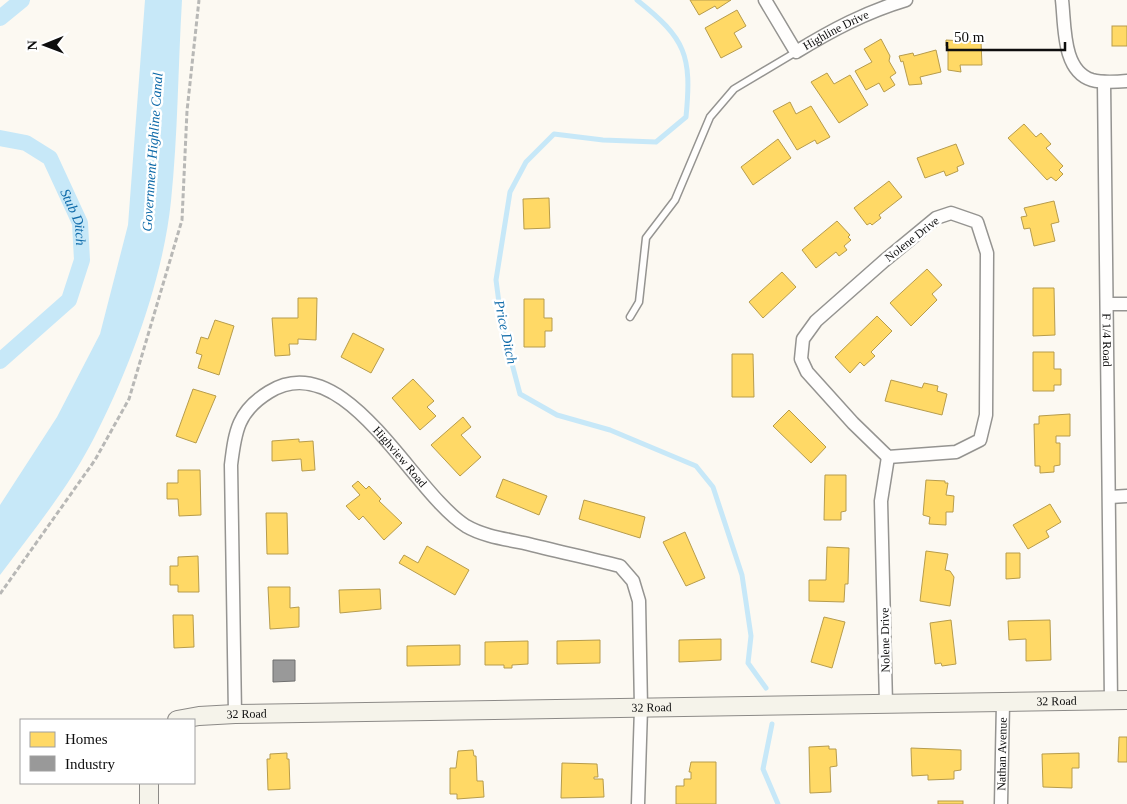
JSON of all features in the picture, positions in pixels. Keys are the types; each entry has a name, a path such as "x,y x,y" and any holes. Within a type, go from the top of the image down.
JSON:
{"street":[{"path":"765,0 796,52"},
{"name":"Highline Drive","path":"796,52 838,26 906,0"},
{"path":"1062,0 1068,47 1072,63 1080,73 1091,80 1104,82 1127,81"},
{"name":"F 1/4 Road","path":"1104,82 1110,497 1119,701"},
{"name":"Nolene Drive","path":"951,213 977,222 988,252 986,415 980,440 956,452 888,457 807,372 801,360 803,339 816,321 884,261 936,218 951,213"},
{"path":"1106,304 1127,304"},
{"name":"Highview Road","path":"234,714 232,465 234,436 241,417 252,403 287,383 310,383 332,390 352,404 442,506 467,526 490,535 620,566 633,580 638,601 642,708 638,804"},
{"name":"Nolene Drive","path":"886,704 881,501 888,457"},
{"path":"1110,497 1127,496"},
{"name":"32 Road","path":"182,719 234,714 1119,701"},
{"name":"Nathan Avenue","path":"1002,804 1003,704"},
{"path":"149,784 149,804"}],"lane":[{"path":"630,317 639,302 646,238 676,200 710,117 734,89 796,52"}],"path":[{"path":"0,594 95,460 129,399 182,220 187,112 199,0"}],"water":[{"name":"Government Highline Canal","path":"145,0 182,0 177,126 171,201 161,261 153,292 132,353 94,438 62,491 0,575 0,505 57,417 100,334 128,225"}],"building: Homes":[{"path":"690,0 731,0 717,9 715,6 699,15"},
{"path":"737,10 746,26 734,33 742,47 721,58 705,28"},
{"path":"1112,26 1127,26 1127,46 1112,46"},
{"path":"881,39 890,56 889,61 896,73 890,77 895,85 884,92 879,83 866,90 855,71 872,62 864,49"},
{"path":"946,40 981,42 982,65 960,65 961,72 948,70 948,46 946,46"},
{"path":"936,50 941,72 920,77 922,84 909,85 903,61 901,62 899,56 913,53 914,56"},
{"path":"827,73 834,84 850,75 868,105 839,123 811,82"},
{"path":"790,102 796,114 811,106 830,137 817,144 815,140 797,150 773,111"},
{"path":"1024,124 1036,137 1041,133 1051,144 1046,148 1063,166 1059,170 1063,174 1056,181 1051,177 1047,180 1008,138"},
{"path":"778,139 791,158 753,185 741,167"},
{"path":"956,144 964,164 957,167 958,171 946,176 944,171 925,178 917,158"},
{"path":"889,181 902,197 879,215 881,218 872,225 870,223 867,225 854,208"},
{"path":"549,198 550,228 524,229 523,199"},
{"path":"1054,201 1059,222 1051,224 1055,241 1034,246 1030,228 1024,229 1021,217 1027,216 1024,208"},
{"path":"837,221 850,235 848,237 851,240 844,246 847,250 839,256 836,252 816,268 802,250"},
{"path":"927,269 942,285 932,294 937,300 911,326 890,303"},
{"path":"782,272 796,287 763,318 749,302"},
{"path":"1033,288 1054,288 1055,335 1033,336"},
{"path":"298,298 317,298 316,340 298,339 298,344 289,344 290,355 275,356 272,318 298,318"},
{"path":"524,299 544,299 544,318 552,318 552,331 545,331 545,347 524,347"},
{"path":"877,316 892,331 871,352 875,356 864,366 860,362 850,373 835,357"},
{"path":"215,320 234,326 219,375 198,368 202,355 196,353 201,337 208,339"},
{"path":"353,333 384,349 371,373 341,357"},
{"path":"1033,352 1054,352 1054,369 1061,369 1061,385 1054,385 1054,391 1033,391"},
{"path":"732,354 753,354 754,397 732,397"},
{"path":"413,379 434,401 427,407 436,416 420,430 392,398"},
{"path":"891,380 922,388 924,383 938,386 937,391 947,394 942,415 885,401"},
{"path":"193,389 216,396 196,443 176,436"},
{"path":"789,410 826,447 811,463 773,426"},
{"path":"1070,414 1070,436 1056,436 1056,443 1060,443 1060,465 1054,466 1054,472 1040,473 1040,466 1035,466 1034,424 1039,424 1039,416"},
{"path":"463,417 471,427 461,435 481,457 460,476 431,445"},
{"path":"299,439 299,442 313,441 315,470 302,471 301,459 272,461 272,441"},
{"path":"178,470 200,470 201,515 179,516 178,499 167,499 167,483 178,483"},
{"path":"825,475 846,475 846,511 841,512 841,520 824,520"},
{"path":"503,479 547,496 539,515 496,497"},
{"path":"926,480 945,481 945,483 948,483 946,495 954,496 953,512 946,512 946,525 929,524 930,517 923,515"},
{"path":"358,481 366,489 369,486 381,499 379,501 402,523 384,540 363,516 359,520 346,506 360,495 352,486"},
{"path":"584,500 645,517 640,538 579,519"},
{"path":"1050,504 1061,522 1046,531 1049,537 1028,549 1013,525"},
{"path":"266,513 287,513 288,554 267,554"},
{"path":"685,532 705,578 686,586 663,542"},
{"path":"427,546 469,570 455,595 399,563 404,555 418,563"},
{"path":"827,547 849,548 848,584 845,584 844,602 809,601 809,580 826,580"},
{"path":"926,551 948,554 945,570 950,571 954,577 950,606 920,601"},
{"path":"1006,553 1020,553 1020,578 1006,579"},
{"path":"198,556 199,592 178,592 178,585 170,585 170,566 178,566 178,557"},
{"path":"268,587 290,587 290,608 299,607 299,627 270,629"},
{"path":"380,589 381,609 340,613 339,590"},
{"path":"173,615 193,615 194,647 174,648"},
{"path":"824,617 845,622 832,668 811,662"},
{"path":"951,620 956,664 942,666 941,663 935,664 930,623"},
{"path":"1050,620 1051,660 1026,661 1026,639 1009,640 1008,621"},
{"path":"721,639 721,660 679,662 679,640"},
{"path":"600,640 600,663 557,664 557,641"},
{"path":"528,641 528,664 512,665 512,668 504,668 504,665 485,665 485,642"},
{"path":"460,645 460,665 407,666 407,646"},
{"path":"1119,737 1127,737 1127,762 1118,762"},
{"path":"829,746 829,749 836,749 837,766 830,767 831,792 810,793 809,747"},
{"path":"911,748 961,750 961,770 954,771 954,779 928,780 928,775 912,776"},
{"path":"473,750 474,756 476,756 477,781 483,781 484,797 457,799 457,794 450,794 450,768 456,768 458,751"},
{"path":"287,753 290,789 268,790 267,759 270,759 270,754"},
{"path":"1079,753 1079,768 1072,768 1072,788 1043,787 1042,754"},
{"path":"691,762 716,762 716,804 676,804 676,786 684,786 684,779 691,779 691,772 689,772"},
{"path":"562,763 597,764 598,777 594,777 594,779 603,779 604,797 561,798"},
{"path":"938,801 963,801 963,804 938,804"}],"building: Industry":[{"path":"273,660 295,660 295,681 273,682"}],"waterway":[{"name":"Stub Ditch","path":"0,18 22,0"},
{"name":"Price Ditch","path":"637,0 666,26 676,38 682,50 688,78 686,117 656,142 603,140 554,134 526,162 510,192 496,280 502,326 520,394 557,415 610,430 696,466 713,487 742,575 751,636 748,663 766,688"},
{"name":"Stub Ditch","path":"0,138 26,143 50,158 80,223 82,260 69,300 0,361"},
{"name":"Price Ditch","path":"772,724 763,769 778,804"}]}
